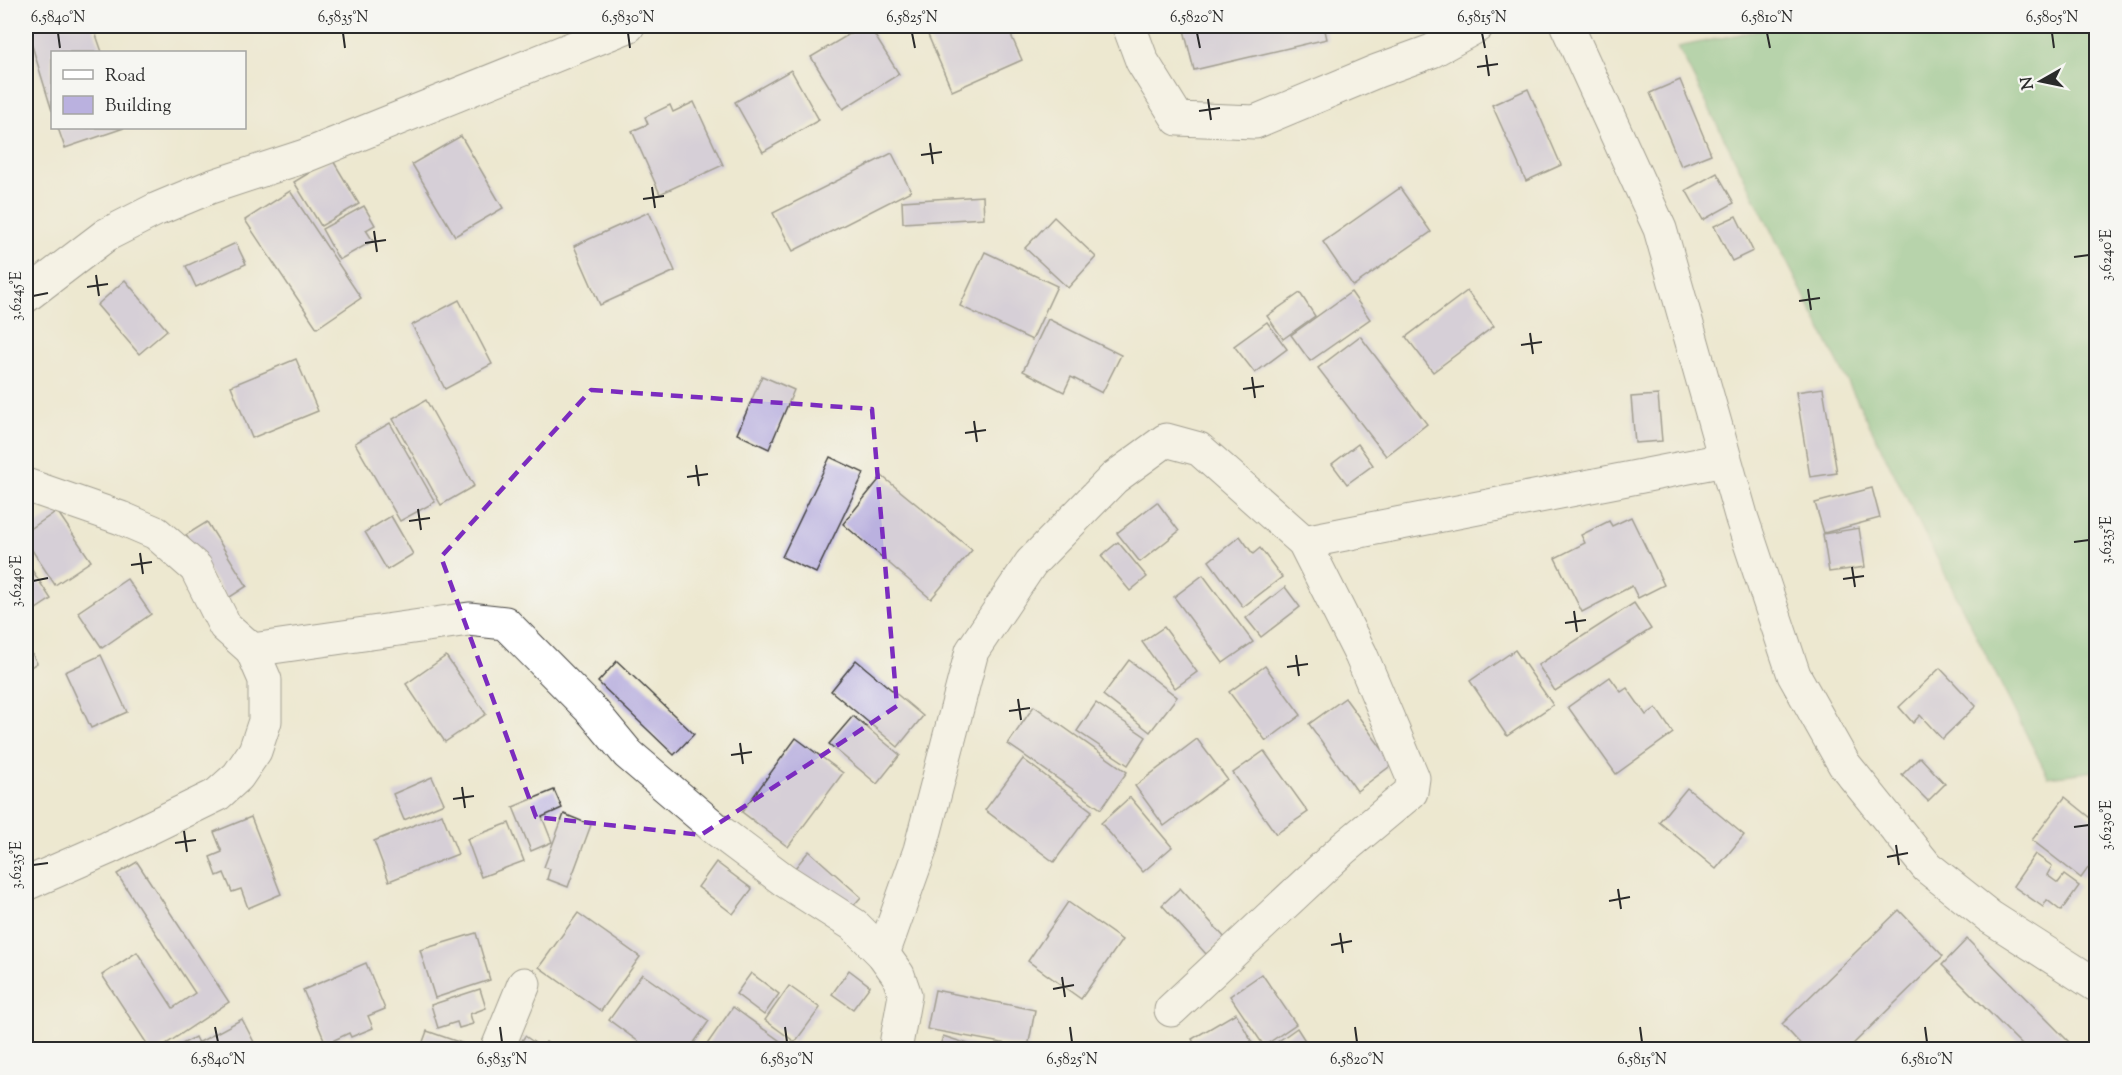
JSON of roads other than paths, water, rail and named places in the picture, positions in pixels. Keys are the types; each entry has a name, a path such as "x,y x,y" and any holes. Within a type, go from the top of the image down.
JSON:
{"street":[{"path":"26,296 106,235 155,210 210,187 305,156 628,26"},
{"path":"1129,26 1142,61 1178,119 1255,122 1377,71 1432,51 1477,26"},
{"path":"1567,26 1660,230 1724,460 1794,675 1844,764 1927,867 1990,917 2097,985"},
{"path":"883,954 920,850 972,651 1031,563 1114,478 1166,440 1199,449 1304,542 1361,655 1396,732 1413,778 1411,792 1344,848 1171,1010"},
{"path":"1304,542 1724,460"},
{"path":"26,485 121,518 156,533 196,568 225,626 252,650 265,680 265,721 255,751 238,776 217,795 26,884"},
{"path":"252,650 469,619 505,623 594,713 628,754 716,828 784,880 854,925 883,954 898,975 905,994 895,1050"},
{"path":"497,1050 524,984"}]}
